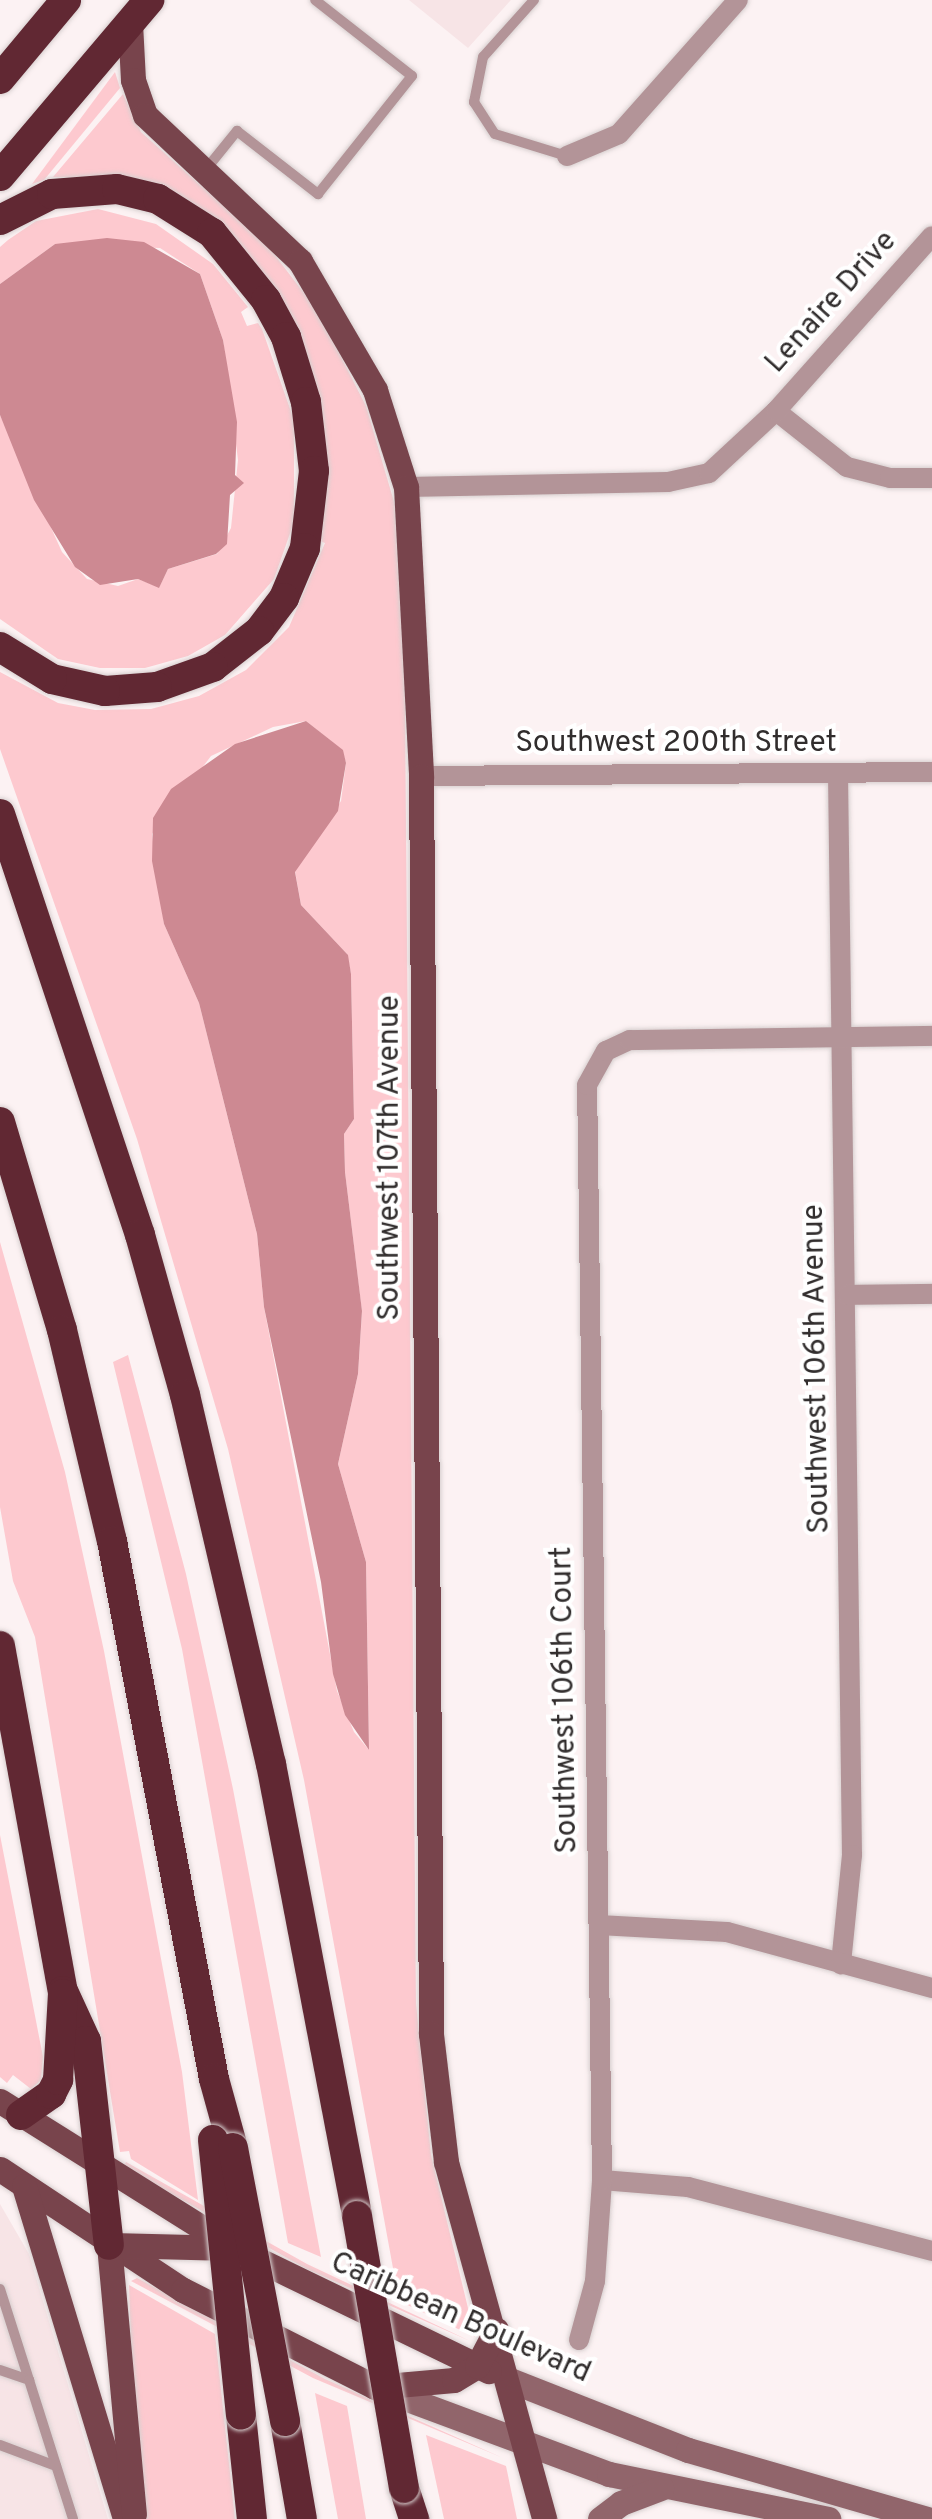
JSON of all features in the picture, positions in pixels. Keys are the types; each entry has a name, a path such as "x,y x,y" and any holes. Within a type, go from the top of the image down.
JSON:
{"highway":[{"path":"0,80 66,0"},
{"path":"0,176 140,12"},
{"path":"0,220 42,198 93,188 158,199 198,222 254,284 286,337 302,380 314,460 308,537 288,589 259,632 214,667 157,686 105,691 52,679 0,647"},
{"path":"0,814 140,1236 185,1394 274,1783 411,2519"},
{"path":"0,1122 62,1330 112,1540 214,2078 223,2144 252,2519"},
{"path":"0,1646 63,1992 58,2080 51,2094 10,2108"},
{"path":"63,1992 86,2040 110,2245"},
{"path":"223,2144 286,2422 302,2519"}],"main road":[{"name":"Southwest 107th Avenue","path":"140,12 133,80 144,116 285,241 322,293 375,390 406,486 420,776 431,2034 446,2162 496,2330 544,2519"},
{"name":"Caribbean Boulevard","path":"10,2108 234,2248 507,2379"},
{"path":"0,2169 110,2245 272,2338 375,2387 444,2384 477,2366 496,2330"},
{"path":"24,2186 126,2519"},
{"path":"110,2245 234,2248"},
{"path":"110,2245 134,2519"}],"street":[{"path":"566,156 619,134 738,0"},
{"name":"Lenaire Drive","path":"406,486 683,481 717,467 776,411 932,236"},
{"path":"776,411 847,467 890,478 932,478"},
{"name":"Southwest 200th Street","path":"420,776 932,772"},
{"name":"Southwest 106th Avenue","path":"838,773 845,1037 852,1856 840,1964"},
{"path":"845,1037 932,1036"},
{"name":"Southwest 106th Court","path":"579,2340 595,2281 602,2180 586,1100 598,1059 642,1039 845,1037"},
{"path":"848,1295 932,1294"},
{"path":"599,1926 704,1928 932,1988"},
{"path":"602,2180 688,2187 932,2251"},
{"name":"Caribbean Boulevard","path":"507,2379 688,2450 927,2519"},
{"path":"375,2387 527,2448 664,2487 828,2519"},
{"path":"600,2519 621,2502 664,2487"}],"lane":[{"path":"207,168 237,132 318,194 412,76 315,0"},
{"path":"534,0 483,57 474,102 495,134 566,156"},
{"path":"0,2289 73,2519"},
{"path":"0,2370 29,2380"},
{"path":"0,2444 56,2466"}],"shaded area":[{"path":"409,0 511,0 468,48"},
{"path":"115,72 120,88 44,180 32,184"},
{"path":"123,94 141,132 267,245 317,310 366,406 397,512 404,587 416,2003 431,2155 475,2337 399,2301 304,1780 228,1449 137,1139 0,749 0,672 58,703 95,710 151,709 199,696 246,670 289,627 325,543 315,539 320,413 207,212 136,178 53,177","holes":["306,721 342,750 346,763 341,801 295,871 301,905 347,954 351,974 354,1119 344,1134 345,1172 362,1312 358,1374 338,1464 366,1562 369,1750 354,1732 337,1691 264,1307 257,1234 199,1003 164,924 152,834 211,756 273,727"]},
{"path":"98,209 156,224 213,264 248,307 241,312 247,326 258,323 262,329 294,420 294,522 274,579 225,635 188,656 145,668 100,668 58,659 0,619 0,415 62,552 87,579 118,586 138,579 159,587 168,569 217,554 231,528 238,460 223,340 200,274 160,248 55,244 0,284 0,247 8,240 36,221"},
{"path":"107,238 144,242 200,274 223,340 237,422 235,475 244,483 230,495 227,544 216,554 168,569 159,588 138,579 100,585 75,567 34,500 0,415 0,284 55,244"},
{"path":"306,721 343,750 346,763 338,811 295,872 301,905 348,955 351,974 354,1119 344,1134 345,1172 362,1311 358,1374 338,1464 366,1562 369,1750 345,1715 333,1674 321,1582 264,1307 257,1234 199,1003 164,924 152,861 153,818 171,789 235,744"},
{"path":"0,1242 65,1472 104,1651 182,2072 198,2200 131,2159 129,2151 120,2152 35,1637 13,1581 0,1507"},
{"path":"128,1355 186,1574 233,1789 321,2257 288,2243 182,1649 113,1362"},
{"path":"0,1835 43,2057 41,2080 31,2089 13,2075 7,2083 0,2077"},
{"path":"126,2162 307,2264 470,2341 307,2269 123,2167"},
{"path":"0,2204 29,2254 108,2519 0,2519"},
{"path":"137,2278 325,2379 503,2458 313,2378 131,2281"},
{"path":"129,2285 215,2334 235,2519 146,2519 135,2452"},
{"path":"315,2393 347,2406 366,2519 338,2519"},
{"path":"426,2435 506,2466 517,2519 444,2519"}]}
